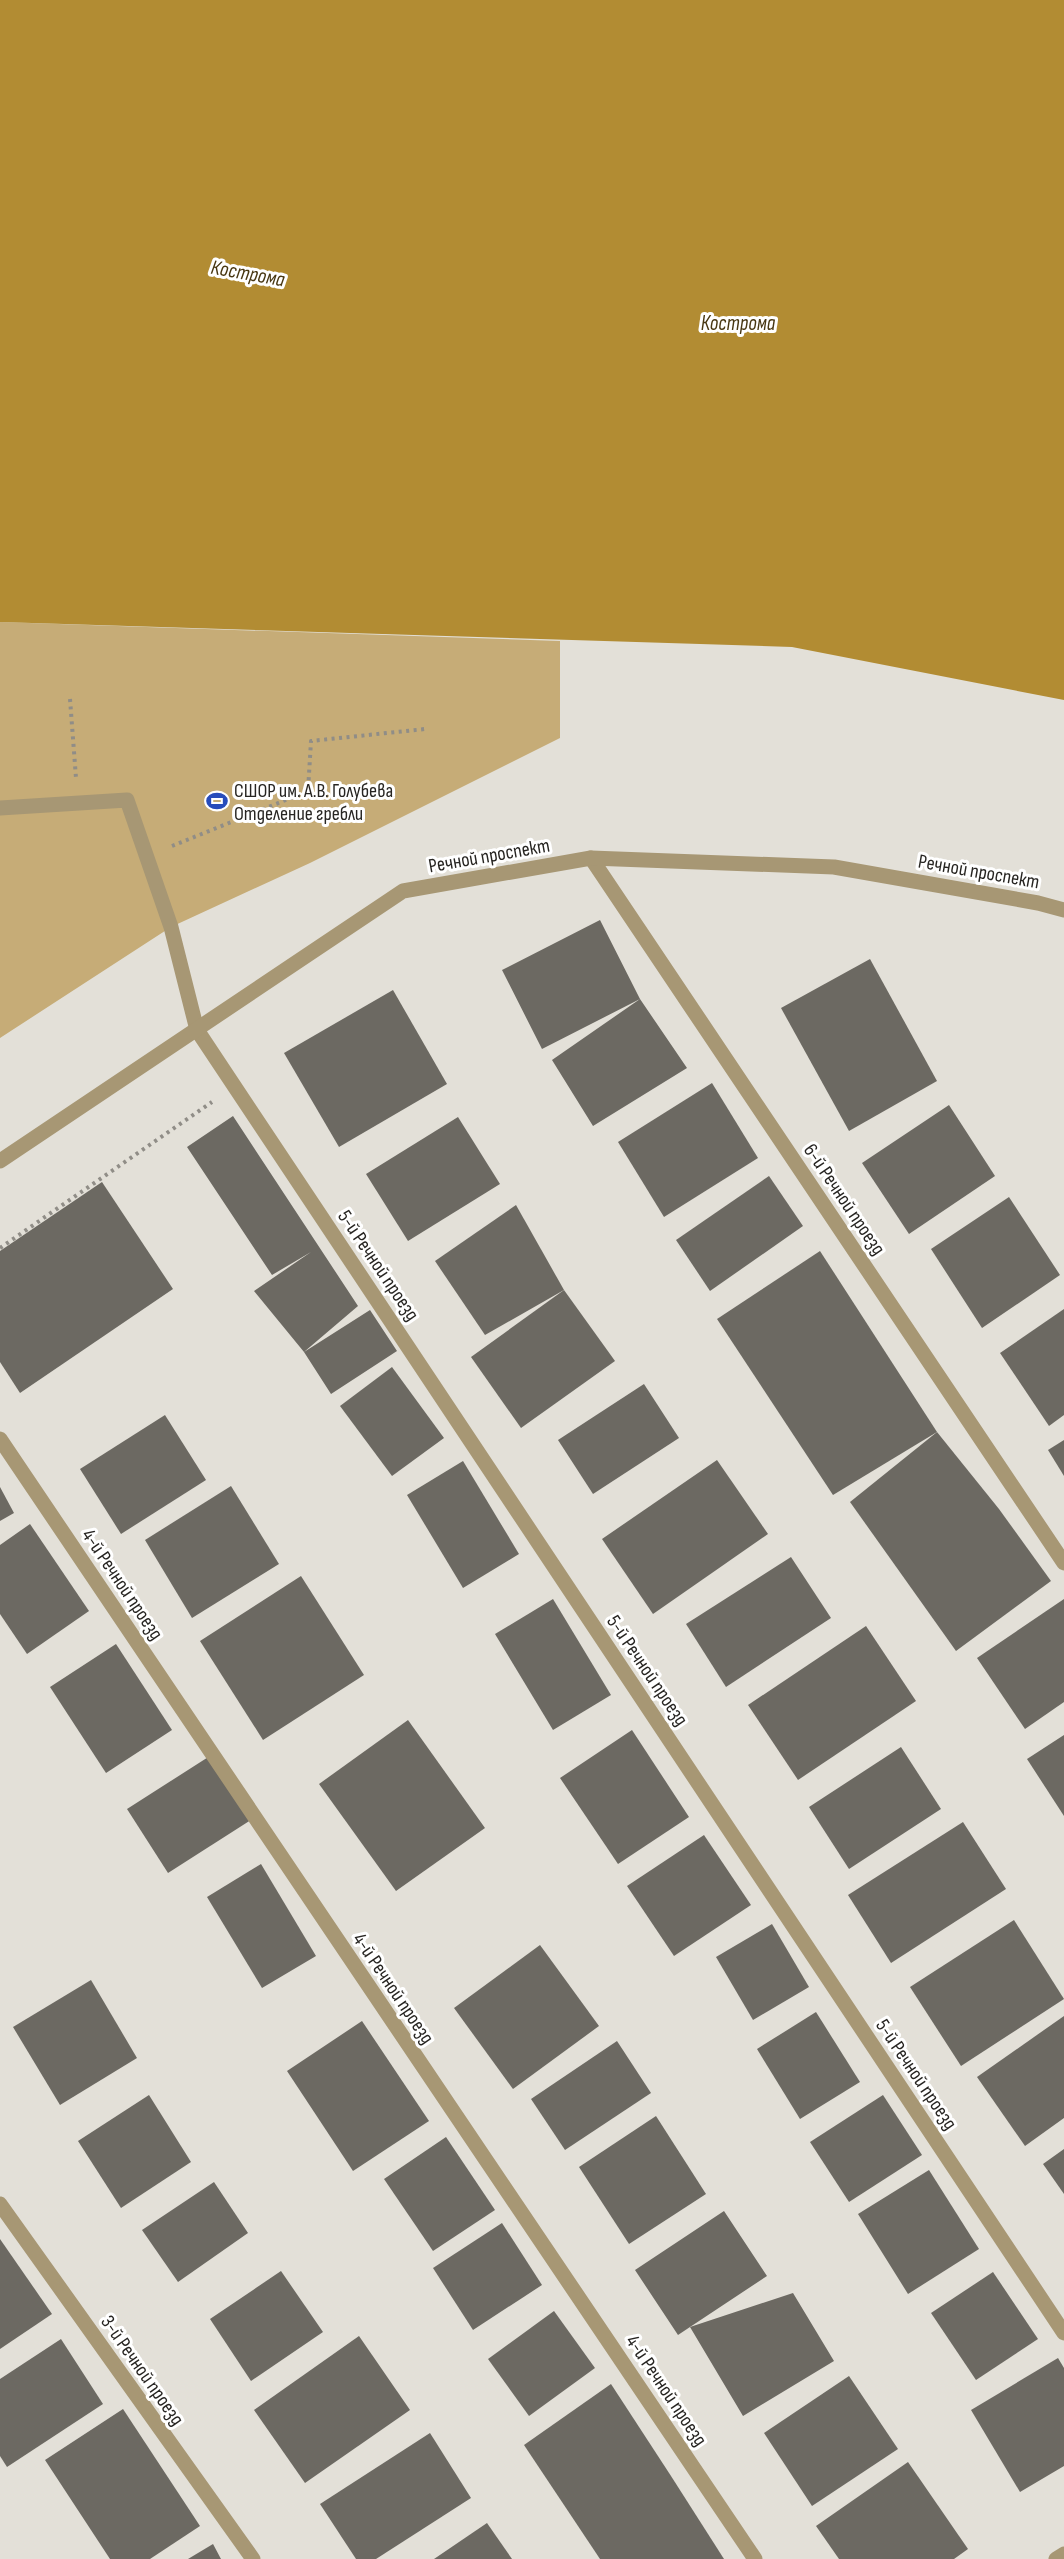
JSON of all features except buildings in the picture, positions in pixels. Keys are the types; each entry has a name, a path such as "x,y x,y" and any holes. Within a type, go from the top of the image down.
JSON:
{"street":[{"name":"5-й Речной проезд","path":"77,803 127,800 171,927 197,1030 1064,2333"},
{"path":"0,808 77,803"},
{"name":"Речной проспект","path":"0,1161 403,891 591,858 834,867 1038,903 1064,910"},
{"name":"6-й Речной проезд","path":"591,858 1064,1563"},
{"name":"4-й Речной проезд","path":"0,1439 755,2559"},
{"name":"3-й Речной проезд","path":"0,2204 253,2559"},
{"path":"1056,2559 1064,2554"}],"path":[{"path":"70,699 77,803"},
{"path":"146,857 308,791 311,741 425,729"},
{"path":"0,1248 234,1086"}],"shaded area":[{"name":"СШОР им. А.В. Голубева Отделение гребли","path":"0,622 560,641 560,738 310,863 171,927 0,1038"}],"water":[{"name":"Кострома","path":"0,0 1064,0 1064,700 792,647 0,622"}],"place":[{"name":"СШОР им. А.В. Голубева Отделение гребли","path":"217,801"}]}
